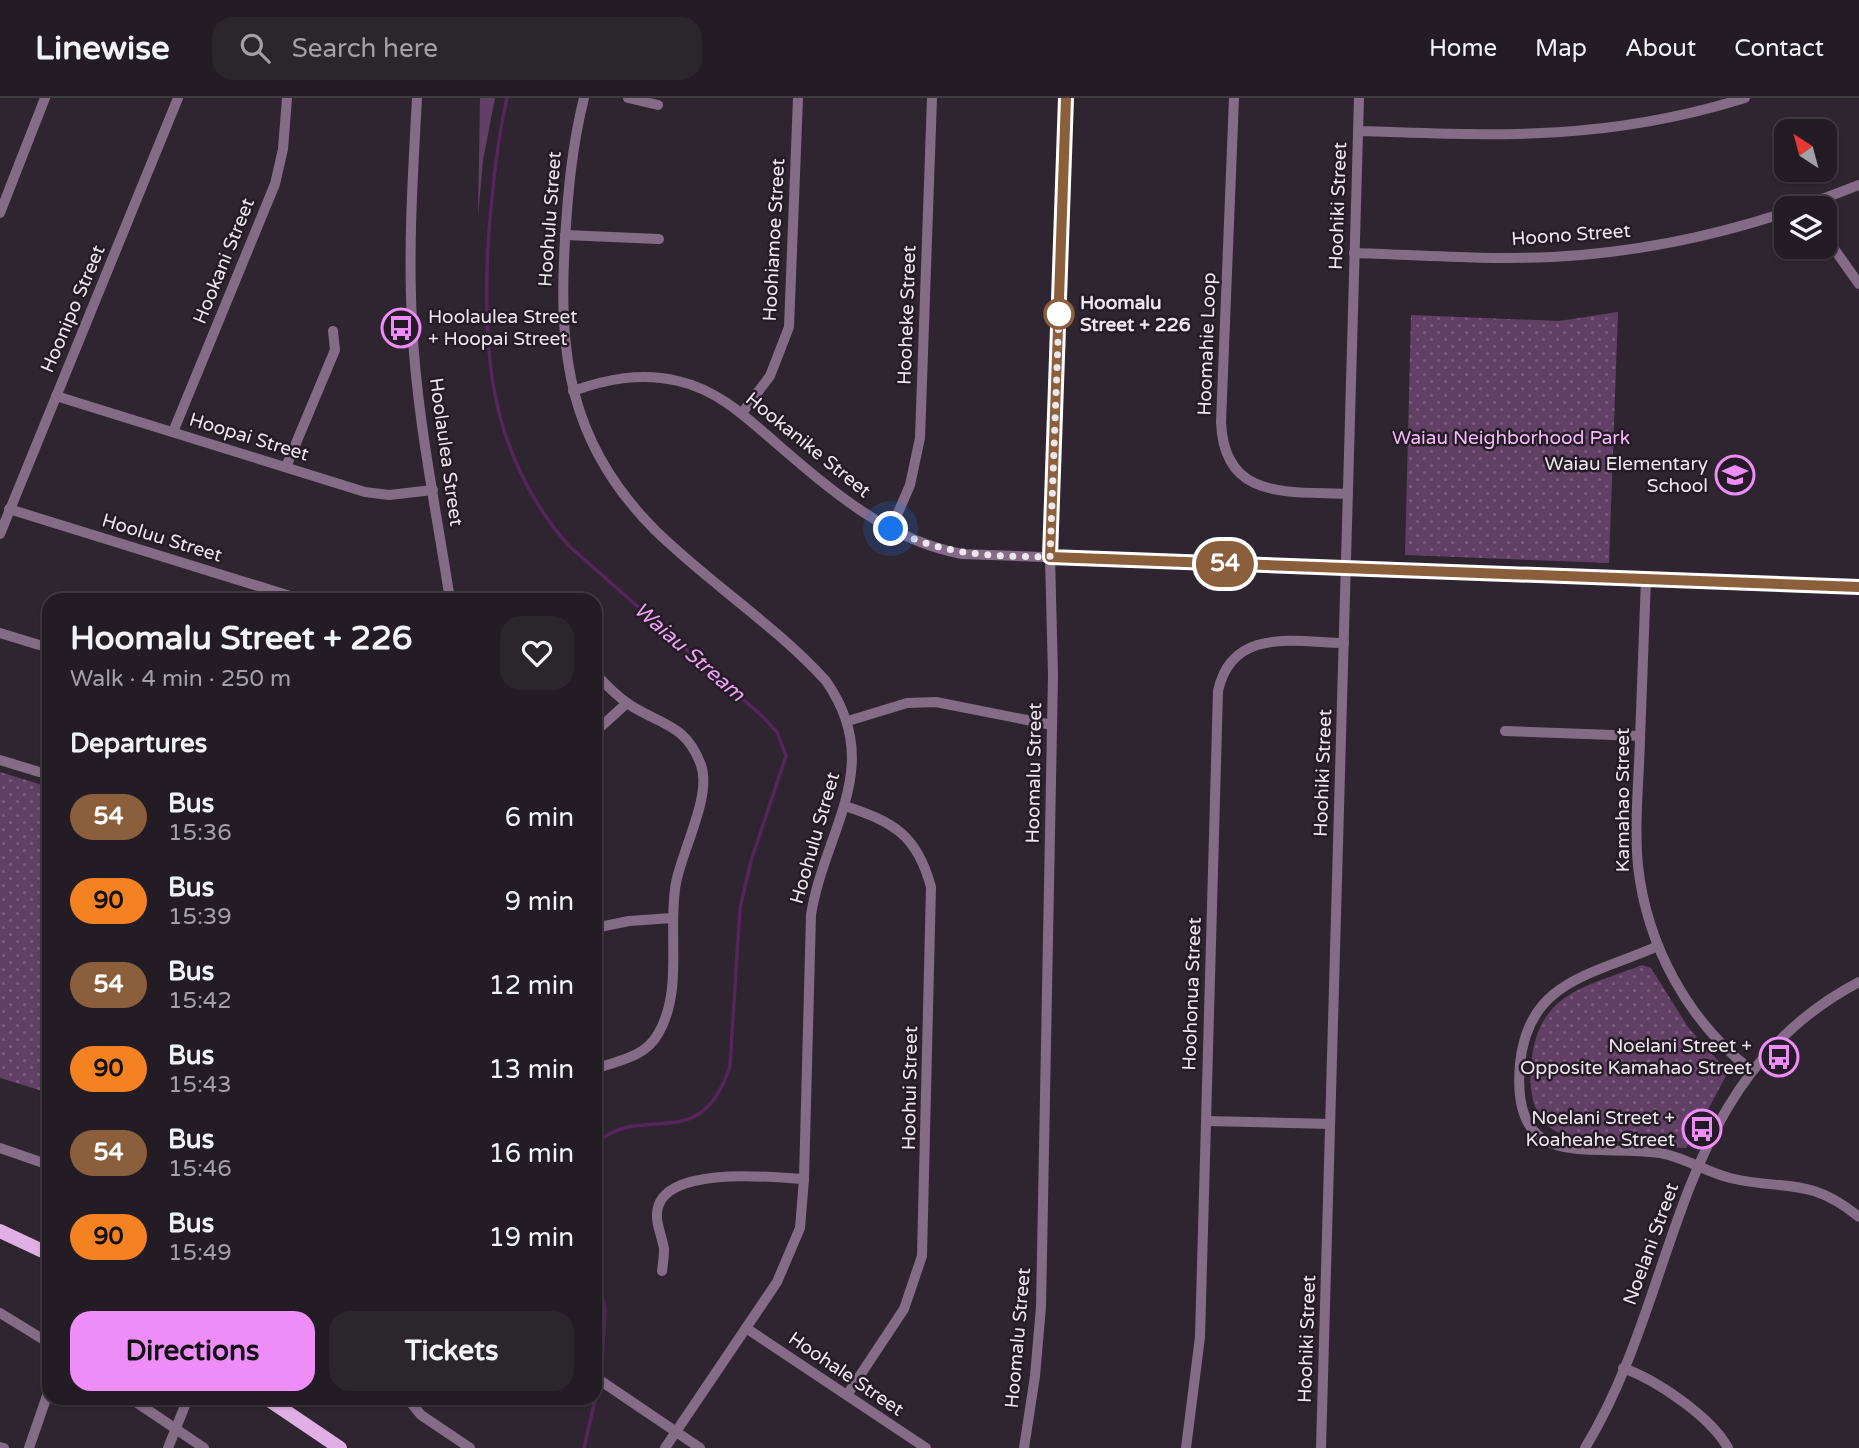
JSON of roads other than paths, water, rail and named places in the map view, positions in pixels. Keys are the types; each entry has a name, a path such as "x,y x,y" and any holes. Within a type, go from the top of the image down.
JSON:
{"main road":[{"path":"0,1231 42,1251"},
{"path":"276,1405 340,1448"}],"street":[{"path":"0,213 45,98"},
{"name":"Hoonipo Street","path":"0,534 178,98"},
{"name":"Hookani Street","path":"173,432 275,184 284,138 287,98"},
{"name":"Hoolaulea Street","path":"417,98 410,246 412,323 449,593"},
{"name":"Hoohulu Street","path":"584,98 570,162 562,328 573,391 598,454 635,508 668,542 818,672 838,697 848,721 854,759 845,806 818,879 811,915 804,1178 802,1217 796,1242 777,1282 665,1448"},
{"path":"628,98 658,105"},
{"name":"Hoohiamoe Street","path":"742,413 769,376 789,327 798,98"},
{"name":"Hooheke Street","path":"891,529 910,485 920,438 932,98"},
{"name":"Hoomalu Street","path":"1024,1448 1035,1376 1041,1307 1052,725 1050,557 1066,98"},
{"name":"Hoomahie Loop","path":"1234,98 1221,422 1224,448 1238,472 1261,487 1282,491 1348,494"},
{"name":"Hoohiki Street","path":"1321,1448 1359,98"},
{"path":"1358,131 1493,136 1577,133 1682,116 1745,98"},
{"path":"1834,196 1859,185"},
{"name":"Hoono Street","path":"1354,253 1515,257 1578,255 1688,239 1774,216"},
{"path":"565,235 659,239"},
{"path":"1837,253 1859,284"},
{"path":"286,467 335,351 333,331"},
{"name":"Hookanike Street","path":"573,391 626,377 664,378 705,390 742,413 848,503 891,529 935,548 962,554 1859,587"},
{"name":"Hoopai Street","path":"56,396 377,495 433,490"},
{"name":"Hooluu Street","path":"9,509 280,593"},
{"name":"Kamahao Street","path":"1646,579 1638,865 1644,902 1658,946 1695,1013 1722,1044 1751,1070"},
{"path":"0,633 42,646"},
{"name":"Hoohonua Street","path":"1186,1448 1199,1353 1220,682 1233,659 1258,644 1278,641 1344,643"},
{"path":"602,680 627,703 664,720 680,733 696,755 703,773 699,805 677,879 672,918 671,992 660,1030 650,1045 638,1054 602,1067"},
{"path":"848,721 891,707 929,702 954,704 1052,725"},
{"path":"602,726 627,703"},
{"path":"1505,731 1640,736"},
{"path":"0,760 42,773"},
{"name":"Hoohui Street","path":"845,806 887,823 909,838 921,856 931,887 922,1256 904,1309 847,1395"},
{"path":"602,927 629,921 672,918"},
{"path":"1658,946 1565,985 1541,1005 1525,1034 1519,1099 1526,1118 1537,1133 1560,1148 1581,1152 1663,1154 1737,1179 1809,1188 1835,1199 1859,1217"},
{"name":"Noelani Street","path":"1585,1448 1623,1368 1698,1167 1717,1124 1751,1070 1798,1023 1859,982"},
{"path":"1206,1121 1331,1124"},
{"path":"0,1148 42,1163"},
{"path":"662,1271 664,1251 657,1212 661,1198 672,1189 697,1181 727,1177 804,1178"},
{"path":"0,1313 42,1339"},
{"name":"Hoohale Street","path":"746,1328 926,1448"},
{"path":"1623,1368 1652,1380 1720,1434 1728,1448"},
{"path":"602,1382 700,1448"},
{"path":"29,1448 44,1405"},
{"path":"140,1405 204,1448"},
{"path":"169,1448 185,1405"},
{"path":"413,1405 421,1415 470,1448"}],"waterway":[{"name":"Waiau Stream","path":"507,98 498,147 491,213 487,316 489,357 496,397 506,436 521,474 542,511 569,546 763,717 777,732 786,756 751,861 740,908 730,1066 718,1094 703,1111 687,1120 633,1126 614,1132 602,1140"},
{"name":"Waiau Stream","path":"602,1296 605,1309 602,1364"},
{"name":"Waiau Stream","path":"584,1448 594,1405"}],"place":[{"name":"Hoomalu Street + 226","path":"1059,314"},
{"name":"Hoolaulea Street + Hoopai Street","path":"401,328"},
{"name":"Waiau Elementary School","path":"1735,475"},
{"name":"Noelani Street + Opposite Kamahao Street","path":"1779,1057"},
{"name":"Noelani Street + Koaheahe Street","path":"1702,1129"}],"park label":[{"name":"Waiau Neighborhood Park","path":"1511,438"}]}
